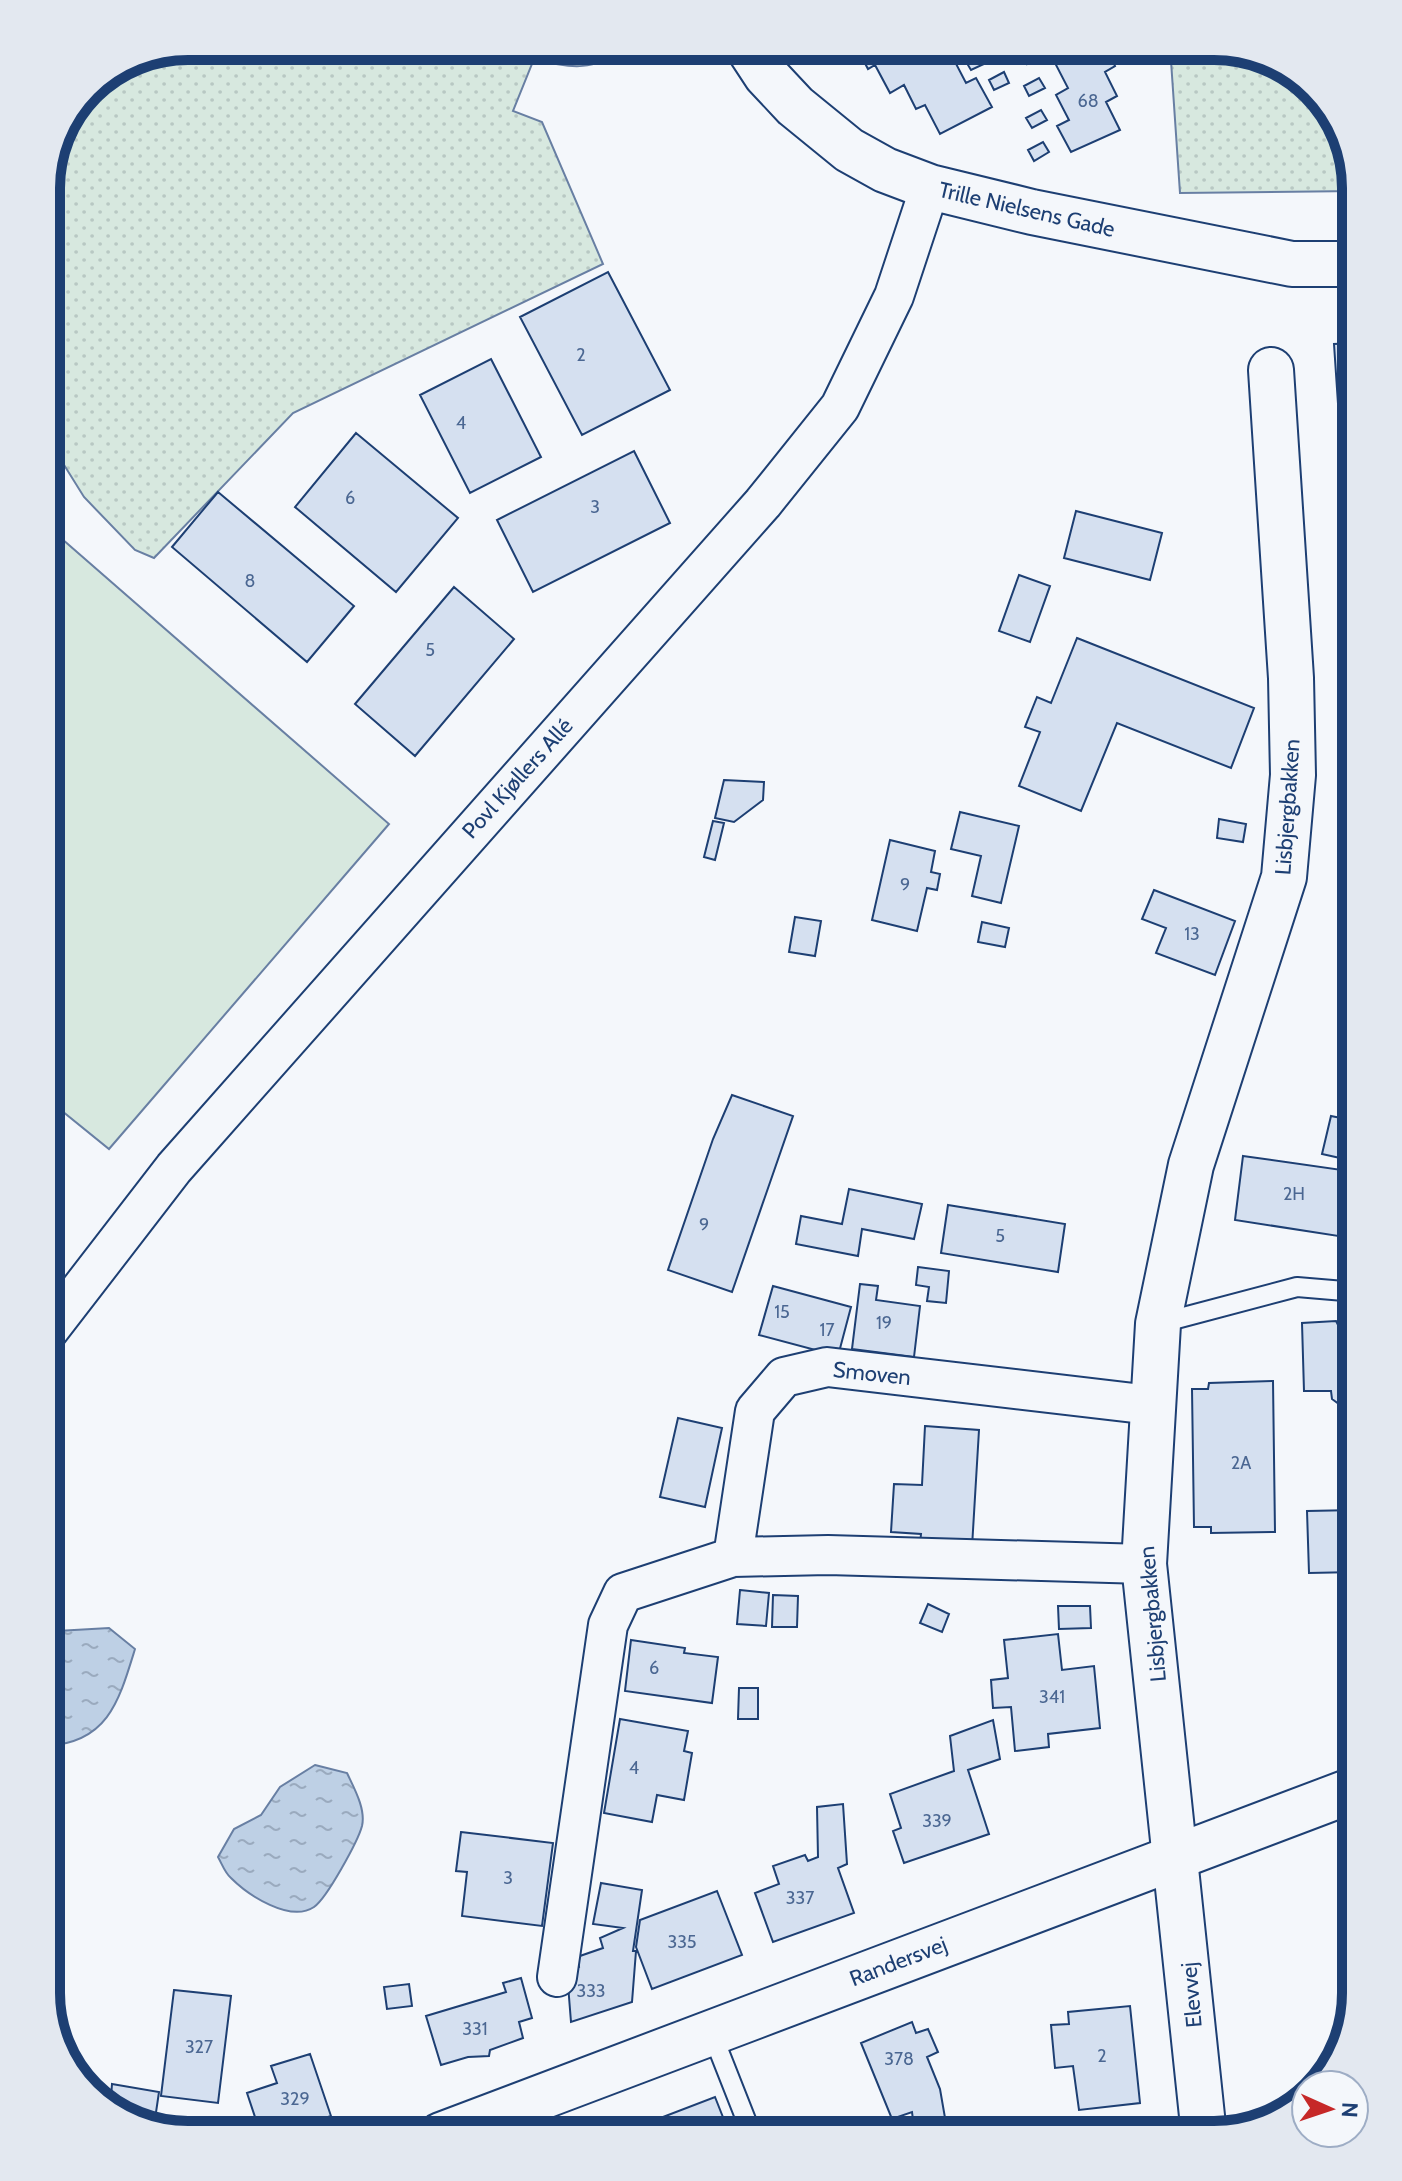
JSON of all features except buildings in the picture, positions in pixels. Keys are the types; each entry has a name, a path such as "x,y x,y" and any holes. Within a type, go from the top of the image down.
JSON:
{"street":[{"name":"Trille Nielsens Gade","path":"756,60 795,106 849,150 885,170 930,187 1032,212 1292,264 1342,264"},
{"name":"Povl Kjøllers Allé","path":"60,1316 174,1168 763,503 840,407 894,296 930,187"},
{"name":"Lisbjergbakken","path":"1176,1856 1144,1564 1151,1405 1158,1324 1191,1165 1284,877 1293,775 1292,719 1271,370"},
{"name":"Smoven","path":"733,1557 755,1411 784,1377 827,1367 1151,1405"},
{"path":"557,1977 608,1625 623,1593 733,1557 828,1555 1144,1564"},
{"name":"Randersvej","path":"477,2121 1342,1794"},
{"name":"Elevvej","path":"1176,1856 1203,2121"}],"lane":[{"path":"1158,1324 1297,1287 1342,1291"},
{"path":"711,2031 746,2121"}],"shaded area":[{"path":"534,60 513,111 542,122 603,264 293,413 154,558 135,550 84,497 60,458 60,180 64,155 73,131 86,110 104,92 124,77 171,61"},
{"path":"539,60 606,60 583,66"},
{"path":"1171,60 1239,62 1271,73 1310,104 1329,131 1338,155 1342,191 1180,193"},
{"path":"60,537 389,824 109,1149 60,1109"}],"water":[{"path":"109,1628 135,1649 123,1686 108,1716 84,1737 60,1744 60,1631"},
{"path":"315,1765 347,1773 361,1806 362,1826 355,1844 320,1902 304,1911 293,1912 270,1905 248,1892 229,1876 218,1857 234,1829 261,1815 280,1787"}]}
